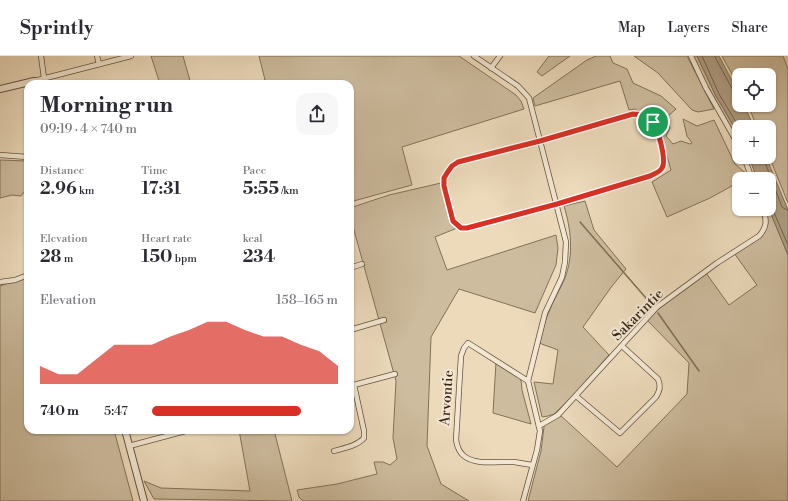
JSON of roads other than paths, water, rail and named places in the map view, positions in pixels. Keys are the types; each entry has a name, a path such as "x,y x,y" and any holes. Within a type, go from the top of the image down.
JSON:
{"street":[{"path":"41,56 44,78"},
{"path":"97,56 99,64"},
{"path":"39,80 131,56"},
{"path":"474,56 518,86 529,98 566,242 566,262 562,277 545,313 528,381 539,426 539,440 523,501"},
{"path":"491,68 500,56"},
{"path":"691,56 706,88 732,134"},
{"path":"0,89 24,84"},
{"path":"633,114 641,114 647,117 657,129 664,166 659,172 650,176 557,204 467,228 461,228 453,221 444,186 444,178 452,166 458,162 540,141 633,114"},
{"path":"0,155 24,157"},
{"name":"Sakarintie","path":"539,426 558,415 658,307 717,263 759,236 766,225 766,216"},
{"path":"354,267 362,264"},
{"path":"0,282 24,277"},
{"path":"354,329 384,320"},
{"name":"Arvontie","path":"528,381 468,343 461,356 456,440 461,453 465,457 472,460 482,462 513,462 532,465"},
{"path":"576,396 620,433 656,397 660,391 658,379 622,346"},
{"path":"354,385 395,374"},
{"path":"334,450 354,445 361,442 364,438 364,431 354,394"},
{"path":"126,434 144,501"},
{"path":"129,446 174,434"}],"water":[{"path":"697,56 719,56 732,81 732,112 747,112 751,120 732,120 732,123 716,96"},
{"path":"752,164 769,164 772,172 754,172"},
{"path":"776,181 788,210 788,255 772,216 776,216"}],"waterway":[{"path":"580,222 652,305"},
{"path":"658,313 699,371"}]}
